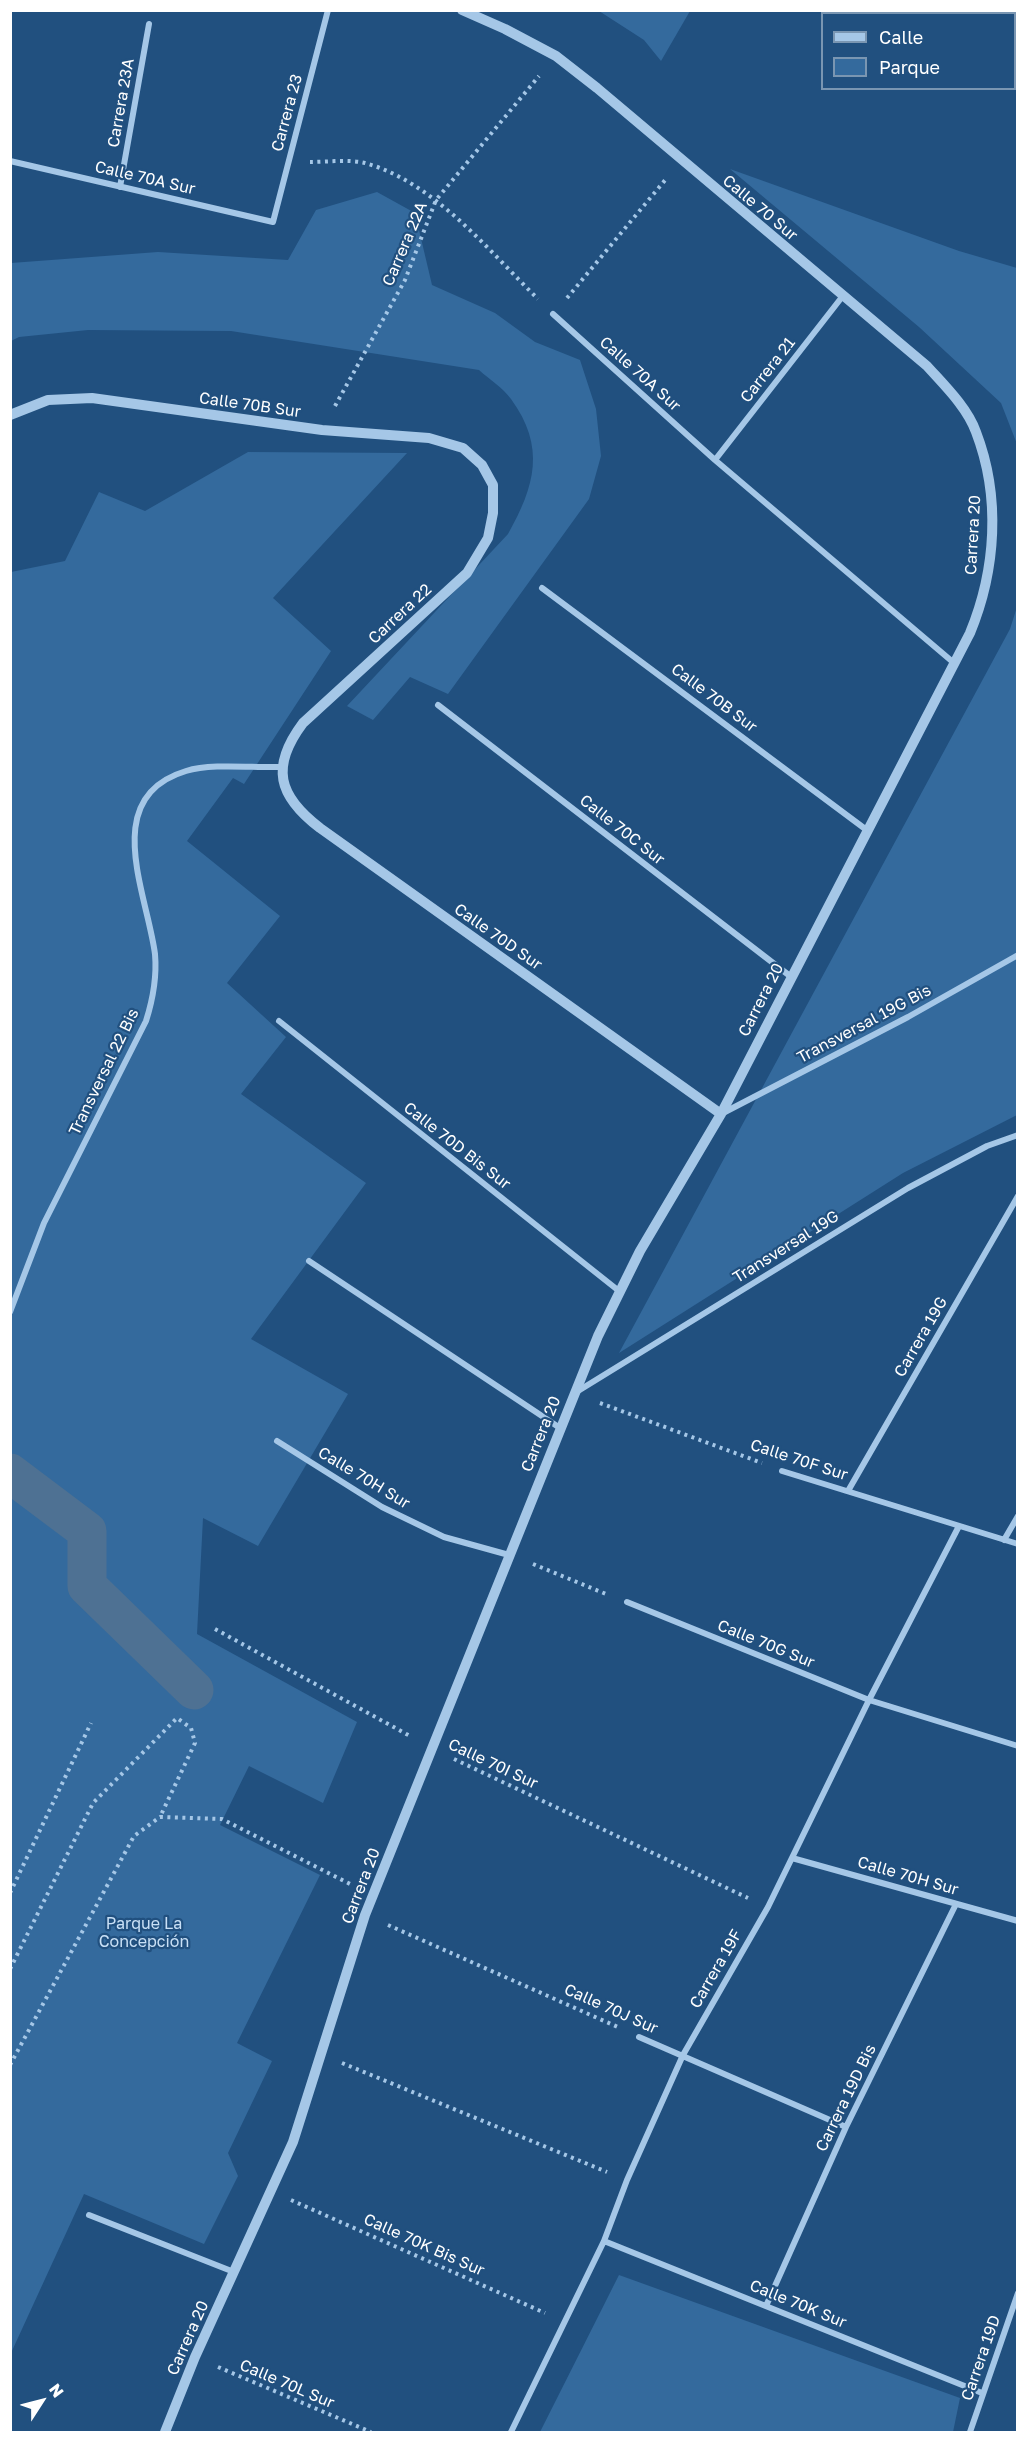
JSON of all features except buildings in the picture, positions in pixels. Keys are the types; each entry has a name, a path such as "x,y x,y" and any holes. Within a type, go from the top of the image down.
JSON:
{"street":[{"name":"Carrera 23","path":"273,222 327,10"},
{"name":"Calle 70 Sur","path":"462,10 505,28 556,56 927,366 954,396 976,430 989,477"},
{"name":"Carrera 23A","path":"120,187 149,24"},
{"name":"Calle 70A Sur","path":"10,161 273,222"},
{"name":"Carrera 21","path":"715,460 842,297"},
{"name":"Calle 70A Sur","path":"553,314 715,460 954,663"},
{"name":"Calle 70B Sur","path":"10,415 48,400 92,398 322,430 429,438 463,448 482,465"},
{"name":"Carrera 22","path":"281,767 287,747 303,723 467,573 488,538 493,513 493,485 482,465"},
{"name":"Carrera 20","path":"165,2433 195,2357 293,2142 365,1915 574,1393 618,1291 721,1114 790,976 868,832 982,603 990,560 992,516 989,477"},
{"name":"Calle 70B Sur","path":"542,588 868,832"},
{"name":"Calle 70C Sur","path":"438,705 790,976"},
{"name":"Calle 70D Sur","path":"281,767 285,789 307,819 721,1114"},
{"name":"Transversal 22 Bis","path":"10,1312 44,1223 146,1021 152,1000 155,954 133,842 136,818 141,807 165,780 187,770 281,767"},
{"name":"Transversal 19G Bis","path":"721,1114 908,1017 1017,955"},
{"name":"Calle 70D Bis Sur","path":"279,1021 618,1291"},
{"name":"Transversal 19G","path":"574,1393 908,1188 987,1146 1017,1135"},
{"name":"Carrera 19G","path":"848,1491 1017,1196"},
{"path":"309,1261 560,1428"},
{"name":"Calle 70H Sur","path":"277,1441 382,1507 444,1537 509,1555"},
{"name":"Calle 70F Sur","path":"782,1471 1017,1544"},
{"path":"1004,1540 1017,1516"},
{"name":"Carrera 19F","path":"511,2433 604,2241 627,2180 683,2055 768,1907 869,1700 959,1526"},
{"name":"Calle 70G Sur","path":"627,1602 869,1700 1017,1746"},
{"name":"Calle 70H Sur","path":"792,1858 1017,1921"},
{"name":"Carrera 19D Bis","path":"766,2306 846,2127 956,1904"},
{"name":"Calle 70J Sur","path":"639,2037 846,2127"},
{"path":"89,2215 234,2272"},
{"name":"Calle 70K Sur","path":"604,2241 982,2393"},
{"name":"Carrera 19D","path":"970,2433 1017,2293"}],"path":[{"name":"Carrera 22A","path":"322,430 405,280 436,200 556,56"},
{"path":"288,161 363,162 398,174 436,200 553,314 681,160"},
{"name":"Calle 70F Sur","path":"574,1393 782,1471"},
{"path":"509,1555 627,1602"},
{"name":"Calle 70I Sur","path":"214,1629 431,1748 768,1907"},
{"path":"10,1969 93,1803 177,1718 191,1728 195,1743 160,1817 134,1836 10,2065"},
{"path":"10,1893 91,1723"},
{"path":"160,1817 222,1819 373,1896"},
{"name":"Calle 70J Sur","path":"365,1915 639,2037"},
{"path":"321,2054 627,2180"},
{"name":"Calle 70K Bis Sur","path":"272,2192 565,2322"},
{"name":"Calle 70L Sur","path":"195,2357 370,2433"}],"green space":[{"path":"599,11 690,11 661,61 644,40"},
{"path":"730,169 959,251 1017,268 1017,444 1001,403 919,327"},
{"path":"377,192 415,213 432,285 495,313 535,342 580,360 596,409 601,456 589,499 448,694 410,677 373,720 347,706 508,534 525,499 533,466 533,450 522,417 511,399 479,370 231,331 88,330 19,337 11,341 11,263 158,252 288,260 316,210"},
{"name":"Parque La Concepción","path":"248,452 407,453 273,598 331,651 244,784 233,778 187,841 280,916 227,983 286,1037 241,1094 366,1183 251,1339 348,1394 258,1546 203,1518 197,1634 357,1722 323,1803 249,1766 220,1825 320,1875 237,2043 272,2061 228,2153 238,2176 204,2244 84,2194 11,2353 11,572 65,561 99,492 145,511"},
{"path":"1017,607 1017,1115 903,1173 619,1353 1010,629"},
{"path":"619,2275 960,2398 953,2432 540,2432"}],"waterway":[{"path":"10,1473 87,1531 87,1586 194,1690"}]}
